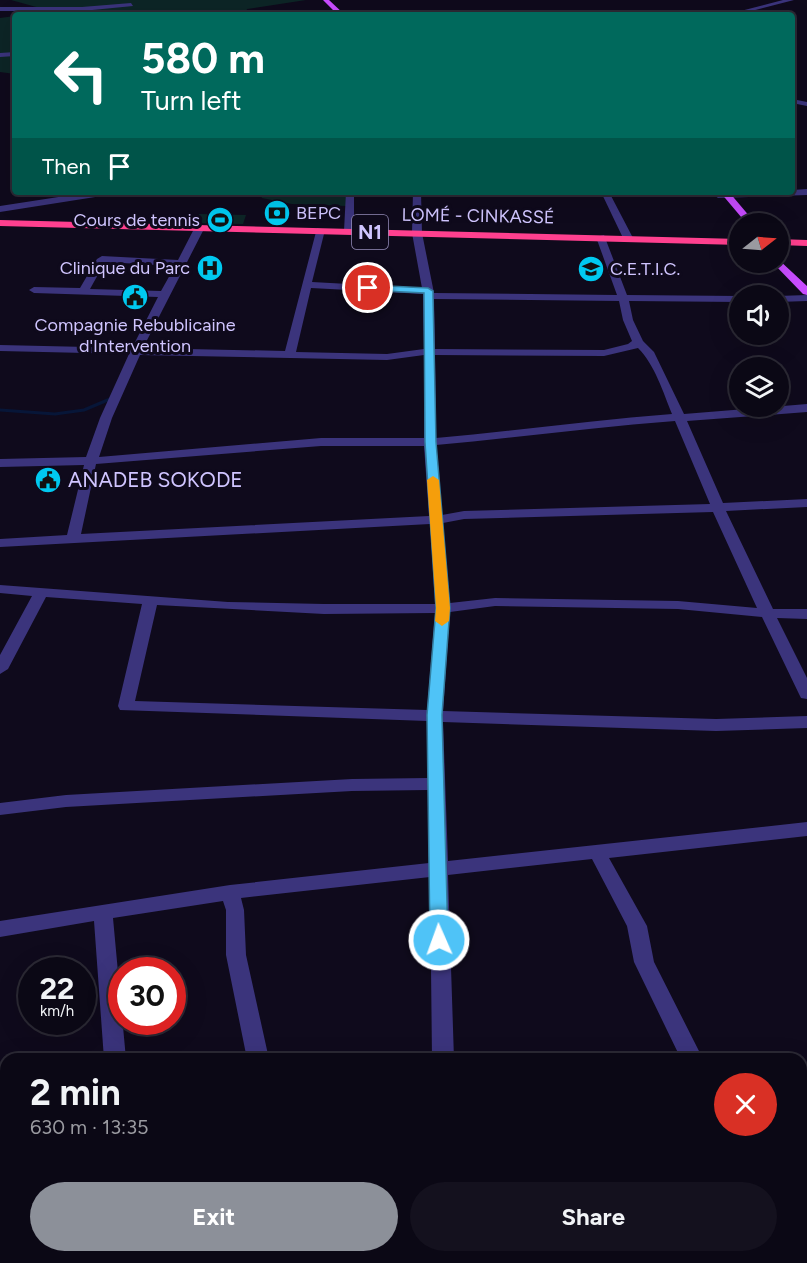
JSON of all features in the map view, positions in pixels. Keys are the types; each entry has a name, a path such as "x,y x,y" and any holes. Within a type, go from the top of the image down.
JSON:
{"highway":[{"name":"LOMÉ - CINKASSÉ","path":"0,223 601,237 729,243"},
{"path":"789,242 807,243"}],"main road":[{"path":"326,0 339,12"},
{"path":"722,195 735,213"},
{"path":"723,195 741,213"},
{"path":"789,263 807,281"},
{"path":"788,273 807,292"}],"street":[{"path":"741,12 791,0"},
{"path":"0,9 82,9 131,5"},
{"path":"0,209 89,195"},
{"path":"349,231 350,195"},
{"path":"417,195 417,233 428,294 430,442 443,608 435,715 443,1053"},
{"path":"606,195 628,238"},
{"path":"73,539 77,506 91,461 135,351 200,227"},
{"path":"290,355 320,230"},
{"path":"601,237 624,300 628,320 638,342 648,352 659,372 766,613 807,694"},
{"path":"84,290 102,259 181,263"},
{"path":"307,285 428,294 624,300 729,299"},
{"path":"34,290 165,294"},
{"path":"789,299 807,298"},
{"path":"0,348 387,357 415,352 604,353 632,347 638,342"},
{"path":"0,463 91,461 321,441 430,442 521,434 580,425 807,408"},
{"path":"0,543 436,520 464,515 718,508 807,503"},
{"path":"0,589 150,602 324,609 443,608 495,602 678,605 766,613 807,614"},
{"path":"0,669 40,592"},
{"path":"150,602 126,706 716,725 807,722"},
{"path":"0,809 58,801 352,785 435,784"},
{"path":"0,929 230,892 437,868 598,854 807,829"},
{"path":"598,854 637,926 644,962 689,1053"},
{"path":"230,892 235,910 236,955 257,1053"},
{"path":"103,912 115,1053"}],"green space":[{"path":"11,0 306,0 247,9 246,12 39,12 47,10"},
{"path":"12,16 12,74 0,72 0,18"},
{"path":"260,195 350,195 346,206 292,204 262,198"},
{"name":"Cours de tennis","path":"199,214 246,215 243,224 194,223"}],"waterway":[{"path":"0,410 55,414 84,410 110,399"}],"slow traffic":[{"path":"433,480 443,608 442,621"}],"place":[{"name":"BEPC","path":"277,213"},
{"name":"Cours de tennis","path":"220,220"},
{"name":"Clinique du Parc","path":"210,268"},
{"name":"C.E.T.I.C.","path":"591,269"},
{"name":"Compagnie Rebublicaine d'Intervention","path":"135,297"},
{"name":"ANADEB SOKODE","path":"48,480"}],"route":[{"path":"368,288 428,291 429,296 430,442 443,608 435,715 439,940"}]}
